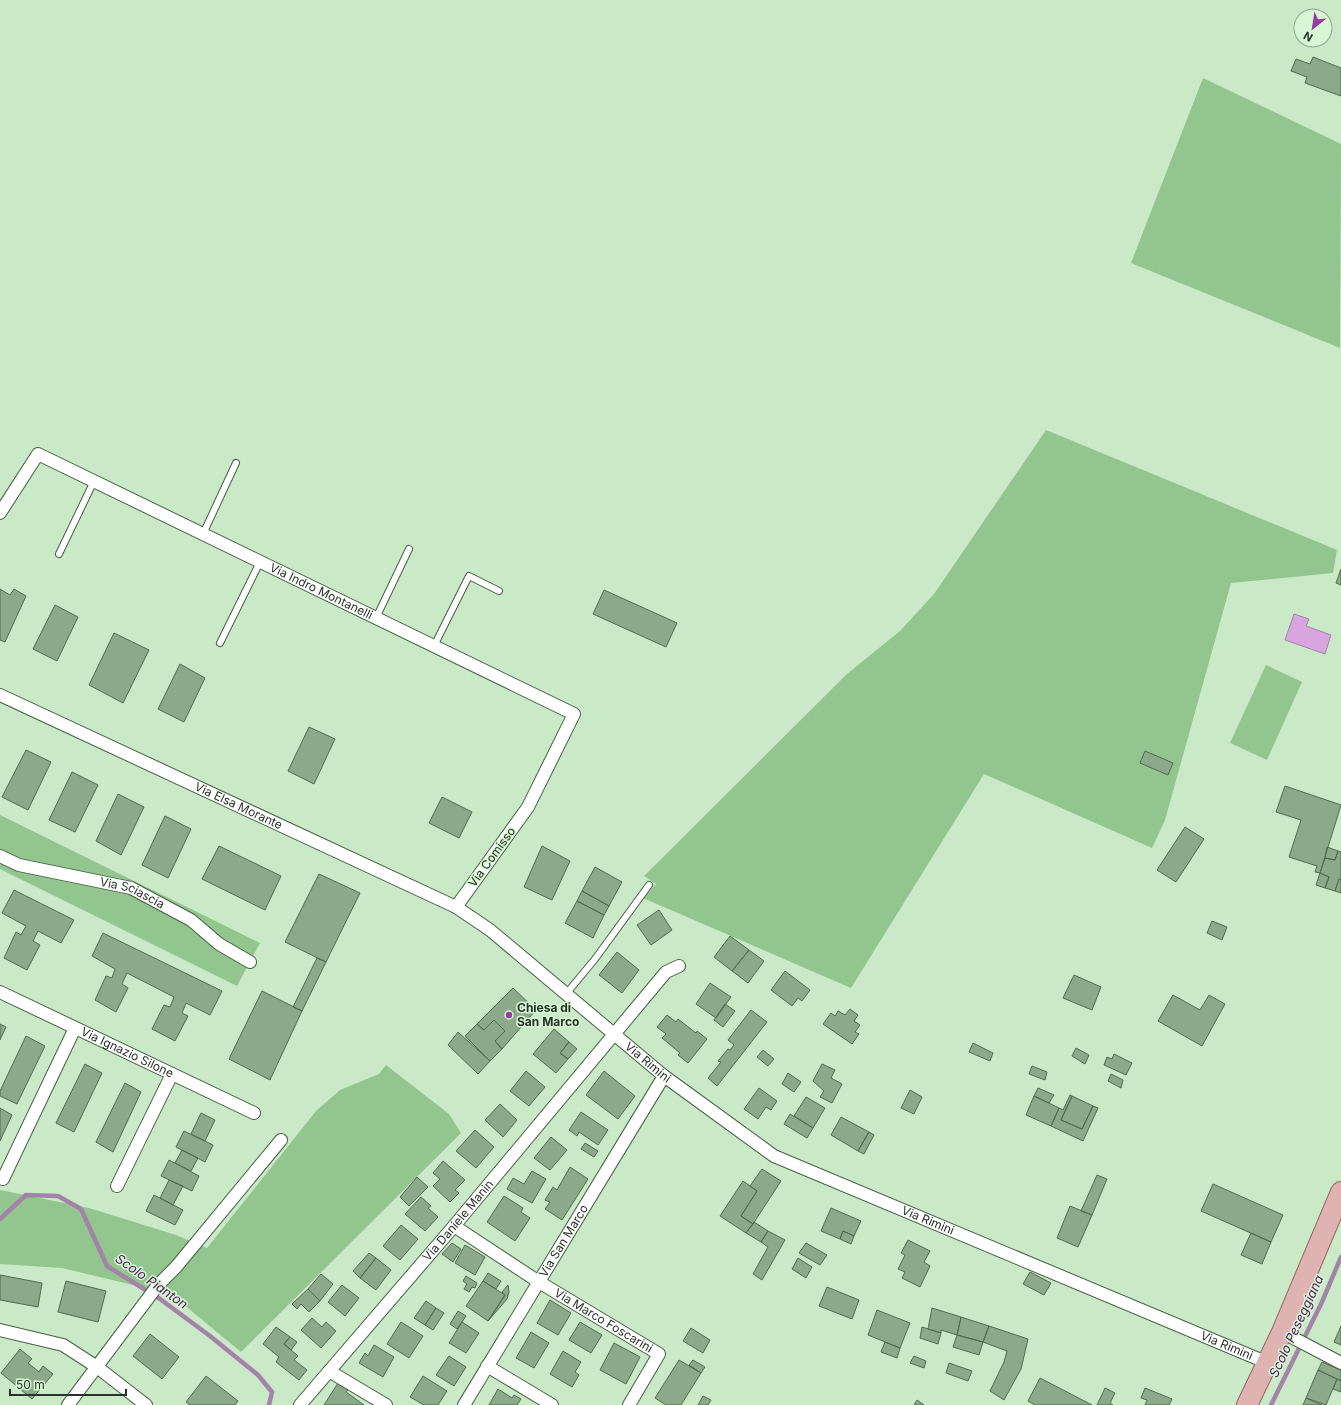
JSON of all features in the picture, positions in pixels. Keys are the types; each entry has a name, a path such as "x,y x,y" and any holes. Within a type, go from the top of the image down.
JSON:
{"main road":[{"path":"1247,1405 1268,1363 1288,1335 1341,1192"}],"street":[{"name":"Via Indro Montanelli","path":"0,513 38,454 574,714 528,807"},
{"name":"Via Elsa Morante","path":"0,695 456,907 475,919"},
{"name":"Via Comisso","path":"456,907 528,807"},
{"name":"Via Sciascia","path":"0,856 19,864 131,888 191,920 219,944 250,962"},
{"name":"Via Rimini","path":"475,919 664,1076 774,1156 1268,1363"},
{"name":"Via Rimini","path":"614,1034 666,972 679,966"},
{"name":"Via Ignazio Silone","path":"0,992 254,1113"},
{"path":"3,1179 75,1028"},
{"name":"Via Daniele Manin","path":"300,1405 454,1226 614,1034"},
{"path":"117,1186 172,1074"},
{"name":"Via San Marco","path":"464,1405 664,1076"},
{"path":"68,1405 158,1285 176,1267 281,1140"},
{"path":"454,1226 539,1282"},
{"name":"Via Marco Foscarini","path":"539,1282 659,1354 629,1405"},
{"path":"0,1330 63,1345 97,1367 146,1405"},
{"path":"1288,1335 1341,1363"},
{"path":"487,1366 552,1405"},
{"path":"329,1371 386,1405"}],"lane":[{"path":"204,534 236,463"},
{"path":"60,554 94,481"},
{"path":"376,618 409,549"},
{"path":"220,644 260,562"},
{"path":"434,646 469,576 499,591"},
{"path":"566,994 649,885"}],"green space":[{"path":"1203,78 1341,144 1340,348 1131,263"},
{"path":"1046,430 1337,550 1333,573 1231,583 1165,820 1152,848 984,774 851,988 643,898 656,884 644,876 847,674 900,631 934,594"},
{"path":"1266,665 1302,682 1267,760 1230,743"},
{"path":"0,815 260,943 237,986 0,869"},
{"path":"386,1065 449,1114 461,1133 241,1352 171,1294 62,1268 0,1264 0,1190 89,1208 176,1235 207,1248 316,1111 340,1090 379,1074"}],"shaded area":[{"path":"1294,614 1309,619 1306,626 1331,635 1325,654 1285,640"}],"building":[{"path":"1313,57 1341,68 1341,96 1305,83 1307,77 1291,71 1296,59 1310,64"},
{"path":"1341,569 1341,585 1336,583"},
{"path":"0,589 10,595 14,589 26,596 5,642 0,640"},
{"path":"604,590 677,623 666,647 593,614"},
{"path":"55,605 78,617 57,661 33,649"},
{"path":"114,633 149,650 123,703 89,685"},
{"path":"180,664 205,678 184,722 158,709"},
{"path":"309,727 335,739 314,784 288,771"},
{"path":"26,750 51,762 28,810 2,797"},
{"path":"1145,751 1173,763 1168,775 1140,763"},
{"path":"72,772 98,785 75,832 49,820"},
{"path":"1285,786 1341,805 1320,873 1315,872 1317,866 1289,857 1301,820 1276,812"},
{"path":"118,794 144,807 121,855 96,841"},
{"path":"442,797 472,812 459,838 429,823"},
{"path":"165,816 191,829 168,878 142,865"},
{"path":"1185,827 1204,839 1176,882 1157,870"},
{"path":"219,846 281,876 265,910 202,879"},
{"path":"542,846 570,861 552,900 524,887"},
{"path":"1327,847 1338,851 1335,860 1325,858"},
{"path":"1338,851 1341,852 1341,880 1339,879 1335,891 1325,888 1329,877 1320,873 1325,858 1335,860"},
{"path":"595,867 622,882 609,906 582,891"},
{"path":"1320,873 1329,877 1325,888 1316,885"},
{"path":"319,874 360,893 326,962 285,942"},
{"path":"1339,879 1341,880 1341,893 1335,891"},
{"path":"14,890 74,920 61,943 38,931 33,941 40,945 27,970 4,958 16,932 21,935 26,926 2,913"},
{"path":"582,891 609,906 604,915 577,901"},
{"path":"577,901 604,915 593,938 565,923"},
{"path":"659,910 672,930 651,945 637,925"},
{"path":"1212,921 1227,927 1222,940 1207,933"},
{"path":"103,933 222,991 210,1015 186,1003 182,1013 188,1016 175,1041 152,1029 164,1005 170,1007 174,997 127,973 122,984 128,988 116,1012 95,1000 106,976 112,978 115,969 92,956"},
{"path":"730,936 749,950 732,971 714,957"},
{"path":"749,950 764,961 748,983 732,971"},
{"path":"617,952 639,970 622,993 599,975"},
{"path":"317,958 326,962 302,1011 293,1007"},
{"path":"785,971 810,990 802,1001 798,998 792,1006 771,990"},
{"path":"1074,975 1101,987 1092,1010 1063,998"},
{"path":"710,983 731,997 716,1018 696,1004"},
{"name":"Chiesa di San Marco","path":"513,988 536,1010 502,1049 495,1041 505,1031 494,1020 484,1030 477,1024"},
{"path":"262,991 302,1011 270,1080 229,1059"},
{"path":"1173,995 1200,1010 1209,995 1225,1004 1202,1046 1158,1021"},
{"path":"725,1004 735,1011 723,1027 714,1020"},
{"path":"850,1009 858,1015 854,1021 860,1025 855,1032 859,1034 852,1044 823,1024 831,1013 835,1016 838,1011 845,1015"},
{"path":"751,1010 767,1022 717,1086 708,1078 721,1062 718,1061 728,1049 730,1050 734,1045 728,1040"},
{"path":"667,1015 676,1022 678,1019 696,1033 697,1031 707,1039 688,1063 678,1055 680,1053 662,1038 666,1034 657,1027"},
{"path":"494,1020 505,1031 495,1041 502,1049 490,1061 465,1036 477,1024 484,1030"},
{"path":"0,1024 6,1027 0,1040"},
{"path":"554,1029 569,1042 560,1053 568,1059 556,1073 533,1054"},
{"path":"458,1032 490,1061 478,1074 448,1045"},
{"path":"26,1036 45,1046 17,1104 0,1096 0,1091"},
{"path":"569,1042 577,1049 568,1059 560,1053"},
{"path":"973,1043 993,1053 990,1061 969,1052"},
{"path":"1076,1048 1089,1055 1085,1064 1072,1056"},
{"path":"763,1050 774,1059 768,1066 757,1057"},
{"path":"1114,1054 1132,1063 1126,1075 1104,1065 1107,1057 1112,1059"},
{"path":"85,1064 102,1073 74,1132 56,1123"},
{"path":"822,1064 835,1070 831,1078 842,1084 832,1103 820,1097 824,1091 813,1081"},
{"path":"1032,1066 1047,1072 1045,1080 1029,1074"},
{"path":"526,1071 545,1087 529,1106 510,1091"},
{"path":"604,1071 635,1096 618,1119 586,1095"},
{"path":"788,1073 801,1082 794,1092 782,1084"},
{"path":"1111,1074 1123,1080 1121,1088 1108,1081"},
{"path":"125,1083 141,1092 113,1152 96,1142"},
{"path":"759,1088 777,1101 771,1110 766,1107 758,1119 744,1109"},
{"path":"1038,1088 1054,1095 1049,1103 1034,1096"},
{"path":"910,1090 922,1097 914,1114 901,1108"},
{"path":"1070,1095 1072,1096 1061,1120 1082,1129 1093,1106 1098,1108 1083,1141 1051,1126 1059,1108 1063,1110"},
{"path":"1034,1096 1059,1108 1051,1126 1026,1115"},
{"path":"1072,1096 1093,1106 1082,1129 1061,1120"},
{"path":"806,1097 825,1108 813,1128 794,1116"},
{"path":"500,1104 517,1120 503,1137 485,1120"},
{"path":"0,1108 12,1115 0,1141"},
{"path":"581,1112 608,1130 598,1145 579,1132 577,1136 569,1130"},
{"path":"201,1113 215,1120 205,1141 191,1134"},
{"path":"790,1114 813,1128 807,1138 784,1124"},
{"path":"841,1117 869,1132 858,1151 831,1135"},
{"path":"475,1130 494,1147 476,1168 456,1151"},
{"path":"184,1131 213,1145 205,1162 176,1147"},
{"path":"869,1132 874,1135 864,1154 858,1151"},
{"path":"551,1137 567,1150 550,1170 534,1158"},
{"path":"585,1143 598,1151 594,1157 581,1149"},
{"path":"182,1150 198,1158 191,1171 175,1163"},
{"path":"169,1160 199,1176 192,1191 161,1176"},
{"path":"443,1161 465,1180 455,1190 459,1193 450,1202 433,1186 440,1179 433,1173"},
{"path":"570,1167 588,1179 562,1220 545,1209 550,1202 545,1200 553,1187 557,1190"},
{"path":"762,1169 781,1181 753,1224 741,1216 757,1191 750,1186"},
{"path":"532,1171 546,1179 532,1203 507,1189 513,1178 524,1184"},
{"path":"1097,1175 1107,1179 1092,1215 1081,1211"},
{"path":"417,1177 428,1187 409,1206 400,1197"},
{"path":"169,1180 183,1186 173,1205 160,1198"},
{"path":"743,1181 757,1191 741,1216 753,1224 746,1233 720,1216"},
{"path":"1213,1184 1283,1215 1271,1242 1201,1211"},
{"path":"154,1195 183,1210 175,1225 146,1211"},
{"path":"504,1196 523,1208 521,1212 530,1218 515,1241 487,1222"},
{"path":"421,1197 431,1206 428,1208 438,1217 425,1231 405,1214"},
{"path":"1070,1206 1092,1215 1078,1247 1057,1238"},
{"path":"831,1208 861,1221 854,1236 843,1231 840,1239 821,1231"},
{"path":"754,1222 768,1231 761,1242 746,1233"},
{"path":"401,1225 418,1239 400,1260 383,1246"},
{"path":"768,1231 785,1240 762,1280 753,1274 768,1247 761,1242"},
{"path":"843,1231 854,1236 851,1244 840,1239"},
{"path":"1251,1233 1271,1242 1262,1264 1241,1255"},
{"path":"908,1240 930,1251 924,1262 930,1266 920,1287 902,1278 905,1272 898,1269 905,1255 901,1253"},
{"path":"452,1243 461,1249 453,1262 442,1254"},
{"path":"806,1243 827,1255 820,1265 799,1253"},
{"path":"465,1245 485,1257 475,1275 455,1263"},
{"path":"369,1253 376,1258 360,1278 353,1271"},
{"path":"376,1258 391,1270 376,1290 360,1278"},
{"path":"798,1258 812,1267 806,1278 792,1269"},
{"path":"1030,1272 1051,1283 1044,1295 1023,1284"},
{"path":"488,1273 501,1281 496,1289 483,1281"},
{"path":"321,1274 333,1284 320,1301 308,1289"},
{"path":"0,1275 42,1283 38,1307 0,1300"},
{"path":"466,1276 477,1283 475,1288 472,1287 469,1292 464,1289 467,1284 463,1281"},
{"path":"66,1281 106,1291 98,1322 58,1312"},
{"path":"483,1281 505,1295 488,1321 466,1306"},
{"path":"342,1285 359,1298 345,1316 328,1302"},
{"path":"508,1285 509,1292 507,1299 488,1321 505,1295 502,1292"},
{"path":"827,1287 859,1300 852,1319 819,1306"},
{"path":"308,1289 320,1301 309,1312 301,1304 297,1309 292,1304"},
{"path":"550,1300 571,1313 558,1335 537,1323"},
{"path":"426,1301 436,1308 425,1325 414,1318"},
{"path":"436,1308 444,1313 433,1330 425,1325"},
{"path":"932,1308 961,1317 957,1335 941,1330 941,1333 928,1329"},
{"path":"877,1310 910,1323 900,1348 868,1335"},
{"path":"458,1311 466,1316 457,1329 450,1324"},
{"path":"961,1317 989,1326 983,1342 957,1335"},
{"path":"312,1318 322,1327 326,1322 336,1331 321,1348 301,1330"},
{"path":"401,1322 423,1336 409,1358 387,1344"},
{"path":"462,1322 479,1333 466,1353 449,1343"},
{"path":"580,1322 602,1335 591,1353 569,1340"},
{"path":"989,1326 1028,1339 1021,1369 1004,1400 990,1391 1004,1362 1007,1351 983,1342"},
{"path":"1341,1326 1341,1345 1334,1342"},
{"path":"276,1327 290,1337 284,1344 298,1356 294,1360 307,1370 299,1380 276,1362 279,1357 263,1344"},
{"path":"922,1327 941,1333 938,1344 920,1338"},
{"path":"691,1328 710,1340 703,1353 683,1341"},
{"path":"531,1332 549,1343 534,1368 516,1358"},
{"path":"150,1334 179,1357 162,1379 133,1356"},
{"path":"957,1335 983,1342 979,1355 953,1347"},
{"path":"290,1337 297,1342 291,1350 284,1344"},
{"path":"885,1342 900,1348 897,1358 881,1352"},
{"path":"614,1343 640,1357 626,1384 600,1370"},
{"path":"374,1345 394,1357 383,1377 359,1363 365,1353 368,1356"},
{"path":"20,1349 32,1359 28,1363 39,1372 43,1366 53,1374 32,1399 1,1373"},
{"path":"563,1351 581,1362 575,1372 579,1375 572,1387 550,1374"},
{"path":"449,1356 466,1367 454,1386 436,1375"},
{"path":"914,1356 926,1361 924,1368 910,1363"},
{"path":"679,1360 701,1373 681,1405 666,1405 655,1398"},
{"path":"693,1360 705,1367 701,1373 689,1365"},
{"path":"1322,1362 1341,1370 1341,1381 1318,1370"},
{"path":"949,1363 972,1371 968,1381 946,1373"},
{"path":"1318,1370 1337,1379 1326,1405 1306,1398"},
{"path":"206,1376 238,1401 235,1405 190,1405 186,1402"},
{"path":"423,1376 447,1391 438,1405 424,1405 410,1397"},
{"path":"1040,1378 1092,1405 1035,1405 1028,1401"},
{"path":"1337,1379 1341,1381 1341,1392 1333,1389"},
{"path":"338,1383 348,1390 346,1392 364,1405 324,1405"},
{"path":"1105,1388 1115,1393 1110,1403 1113,1405 1097,1405"},
{"path":"1145,1388 1172,1399 1169,1405 1145,1405 1147,1400 1141,1398"},
{"path":"498,1389 512,1398 514,1395 521,1399 517,1405 489,1405"},
{"path":"703,1396 711,1400 708,1405 698,1405"},
{"path":"1306,1398 1322,1405 1303,1405"},
{"path":"917,1400 924,1405 914,1405"}],"waterway":[{"name":"Scolo Pianton","path":"0,1219 26,1195 58,1196 81,1209 107,1266 160,1299 210,1336 258,1375 272,1392 269,1405"},
{"name":"Scolo Peseggiana","path":"1271,1405 1322,1302 1341,1257"}],"place":[{"name":"Chiesa di San Marco","path":"509,1015"}]}
